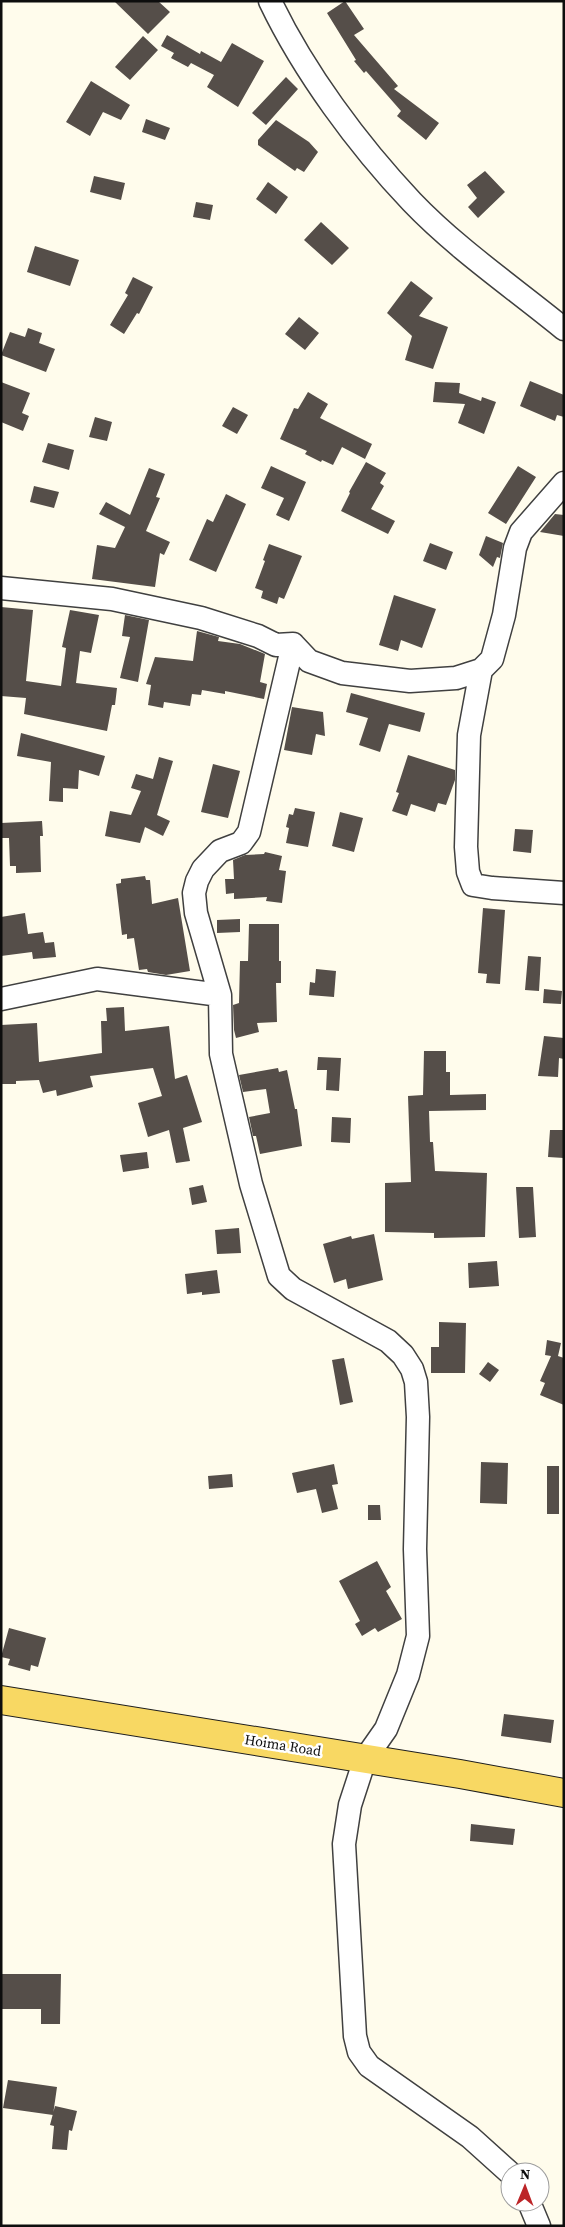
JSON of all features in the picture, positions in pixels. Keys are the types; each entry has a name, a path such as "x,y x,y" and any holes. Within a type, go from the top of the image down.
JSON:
{"main road":[{"name":"Hoima Road","path":"1,1700 564,1793"}],"street":[{"path":"270,1 281,25 347,127 413,202 452,238 564,329"},
{"path":"1,588 112,599 201,618 258,636 276,645 293,644 310,661 342,673 410,681 456,678 480,670 492,658 504,615 515,548 521,532 564,483"},
{"path":"293,644 249,832 241,843 220,852 203,869 196,881 194,893 196,913 220,994 221,1054 250,1184 280,1276 292,1290 388,1341 408,1362 416,1382 418,1417 415,1549 418,1636 408,1675 386,1729 366,1759 350,1805 344,1844 354,2021 359,2052 369,2066 470,2137 500,2164"},
{"path":"480,670 469,735 466,847 468,872 473,885 564,893"},
{"path":"1,999 97,979 220,994"},
{"path":"533,2212 539,2226"}],"building":[{"path":"114,1 158,1 170,12 148,34"},
{"path":"345,1 364,29 354,35 398,86 394,89 439,123 426,140 397,116 401,111 366,71 364,73 354,61 356,60 327,13"},
{"path":"167,35 200,54 201,51 221,62 232,43 264,61 238,107 207,87 214,75 191,63 188,67 171,58 174,53 161,46"},
{"path":"143,36 158,50 130,80 115,67"},
{"path":"286,77 298,89 266,125 252,113"},
{"path":"91,81 130,105 121,120 103,112 90,136 66,122"},
{"path":"146,119 170,128 165,140 142,132"},
{"path":"276,120 309,142 318,152 304,172 297,168 295,171 258,145 258,140"},
{"path":"485,171 505,192 478,218 468,207 477,198 467,185"},
{"path":"94,176 125,183 121,200 90,192"},
{"path":"268,182 288,197 276,214 256,199"},
{"path":"196,202 213,205 210,220 193,217"},
{"path":"321,222 349,248 332,265 304,240"},
{"path":"35,246 79,260 70,286 27,272"},
{"path":"133,277 153,287 139,314 137,313 124,334 110,325 128,295 125,293"},
{"path":"411,281 433,298 419,316 448,327 433,369 405,360 412,336 387,313"},
{"path":"299,317 319,333 305,350 285,334"},
{"path":"28,328 42,333 39,343 55,349 46,372 1,355 10,332 25,337"},
{"path":"530,381 564,395 564,417 557,415 555,421 520,406"},
{"path":"1,382 30,393 22,413 29,416 23,431 1,422"},
{"path":"435,382 460,383 459,393 481,401 482,397 496,402 484,434 458,423 465,404 433,402"},
{"path":"308,392 328,404 320,418 372,444 365,459 342,447 333,465 322,460 321,462 305,454 307,451 280,439 294,408 298,409"},
{"path":"233,407 248,415 237,434 222,426"},
{"path":"95,417 112,422 107,441 89,437"},
{"path":"48,443 74,450 69,470 42,462"},
{"path":"366,462 386,473 380,483 384,486 371,509 395,521 388,534 341,511 349,492"},
{"path":"271,466 306,482 289,521 276,515 284,498 261,488"},
{"path":"518,466 536,477 506,524 488,513"},
{"path":"149,468 165,474 156,497 160,498 146,531 170,542 164,555 160,553 155,587 92,579 97,545 115,548 125,527 99,514 106,502 130,515"},
{"path":"34,486 59,492 54,508 30,502"},
{"path":"226,494 246,504 216,572 189,560 207,519 213,522"},
{"path":"555,514 564,515 564,536 540,532"},
{"path":"486,536 503,543 500,558 497,557 493,567 479,555"},
{"path":"430,543 453,552 446,570 423,561"},
{"path":"269,544 302,556 284,599 279,597 277,604 261,598 263,591 255,588"},
{"path":"394,595 436,609 422,648 401,640 398,651 379,645"},
{"path":"1,607 33,610 26,681 61,686 66,648 62,647 70,610 99,615 91,653 80,651 76,683 117,688 115,705 112,705 107,731 24,714 26,698 1,696"},
{"path":"125,615 149,620 138,682 120,678 130,637 122,636"},
{"path":"197,631 219,637 218,641 240,644 265,654 260,682 267,684 264,699 225,691 225,694 202,690 201,695 192,694 190,706 164,702 163,708 148,705 151,685 146,684 155,657 193,661"},
{"path":"351,693 425,713 420,732 389,724 380,752 359,745 368,718 346,712"},
{"path":"292,707 323,712 325,736 316,734 312,755 284,750"},
{"path":"21,733 105,756 99,776 79,770 78,789 63,788 63,802 49,801 51,762 17,756"},
{"path":"408,755 455,770 455,780 446,805 438,803 435,812 411,804 407,816 392,811 399,793 396,792"},
{"path":"159,757 173,761 157,815 170,821 163,836 145,827 140,843 105,836 110,811 131,815 141,791 131,788 136,774 153,779"},
{"path":"213,764 240,771 228,818 201,812"},
{"path":"295,808 315,812 308,847 286,843 289,828 286,827 289,814 293,815"},
{"path":"340,812 363,818 354,852 332,846"},
{"path":"42,821 43,836 40,836 41,872 16,873 16,866 10,866 9,838 1,838 1,823"},
{"path":"515,829 533,830 531,853 513,851"},
{"path":"265,852 282,856 279,870 286,871 282,903 266,901 267,897 234,899 234,893 226,894 225,879 234,879 233,860 245,855 264,854"},
{"path":"145,876 146,880 150,880 152,904 178,898 190,971 166,975 148,972 147,969 139,970 134,938 127,939 127,934 122,935 116,884 121,883 121,879"},
{"path":"483,908 505,910 500,984 486,983 487,974 478,973"},
{"path":"25,913 28,934 43,932 45,943 54,942 56,957 33,959 32,952 1,956 1,917"},
{"path":"240,919 240,932 217,933 217,920"},
{"path":"249,924 279,924 281,983 276,983 277,1022 257,1023 259,1032 236,1038 233,1005 239,1003 240,961 248,961"},
{"path":"528,956 541,957 539,991 525,990"},
{"path":"316,969 336,971 334,997 309,995 310,982 315,983"},
{"path":"544,989 562,991 561,1004 543,1003"},
{"path":"124,1007 125,1031 169,1026 175,1079 187,1075 202,1122 183,1128 190,1161 176,1163 169,1130 148,1137 138,1103 162,1096 153,1068 90,1076 93,1087 57,1096 56,1090 43,1093 39,1080 16,1081 16,1084 1,1084 1,1025 37,1023 39,1062 102,1053 101,1021 107,1021 106,1008"},
{"path":"544,1036 564,1038 564,1059 559,1058 558,1077 538,1076"},
{"path":"424,1051 446,1051 446,1072 450,1072 450,1095 486,1094 486,1110 429,1111 430,1142 433,1142 435,1171 487,1173 485,1237 434,1238 434,1233 385,1232 385,1183 411,1182 408,1096 423,1095"},
{"path":"318,1057 341,1058 339,1091 326,1090 327,1070 317,1070"},
{"path":"278,1068 279,1072 287,1070 295,1109 297,1109 302,1146 260,1154 256,1136 253,1136 249,1117 270,1113 266,1089 243,1092 239,1075"},
{"path":"332,1117 351,1118 350,1143 331,1142"},
{"path":"550,1130 564,1130 564,1158 548,1157"},
{"path":"147,1152 149,1168 123,1172 120,1155"},
{"path":"203,1185 207,1202 192,1205 189,1188"},
{"path":"516,1187 533,1187 536,1237 519,1238"},
{"path":"239,1228 241,1253 217,1254 215,1230"},
{"path":"374,1234 383,1280 348,1289 346,1279 334,1283 323,1244 351,1236 352,1239"},
{"path":"497,1261 499,1286 469,1288 468,1263"},
{"path":"217,1270 220,1293 202,1295 202,1292 187,1294 185,1274"},
{"path":"439,1322 466,1323 465,1373 431,1373 431,1347 439,1347"},
{"path":"547,1340 561,1343 558,1356 564,1358 564,1405 540,1395 545,1383 540,1381 551,1356 545,1355"},
{"path":"344,1358 353,1402 340,1405 332,1360"},
{"path":"488,1362 499,1370 490,1382 479,1374"},
{"path":"481,1462 508,1463 507,1504 480,1503"},
{"path":"334,1464 338,1484 332,1485 338,1509 322,1513 316,1489 297,1493 292,1473"},
{"path":"547,1466 559,1466 559,1514 547,1514"},
{"path":"232,1474 233,1487 209,1489 208,1476"},
{"path":"368,1505 380,1505 381,1520 368,1520"},
{"path":"377,1561 391,1587 386,1591 402,1619 378,1632 375,1628 362,1636 355,1624 360,1621 339,1581"},
{"path":"9,1628 46,1638 38,1667 31,1665 30,1671 8,1665 10,1659 1,1657"},
{"path":"504,1714 554,1720 551,1743 501,1736"},
{"path":"471,1824 515,1829 513,1845 470,1841"},
{"path":"1,1974 61,1974 60,2024 41,2024 41,2009 1,2009"},
{"path":"8,2080 57,2087 53,2115 3,2108"},
{"path":"55,2106 77,2111 72,2131 69,2130 67,2150 52,2149 54,2126 50,2125"}]}
